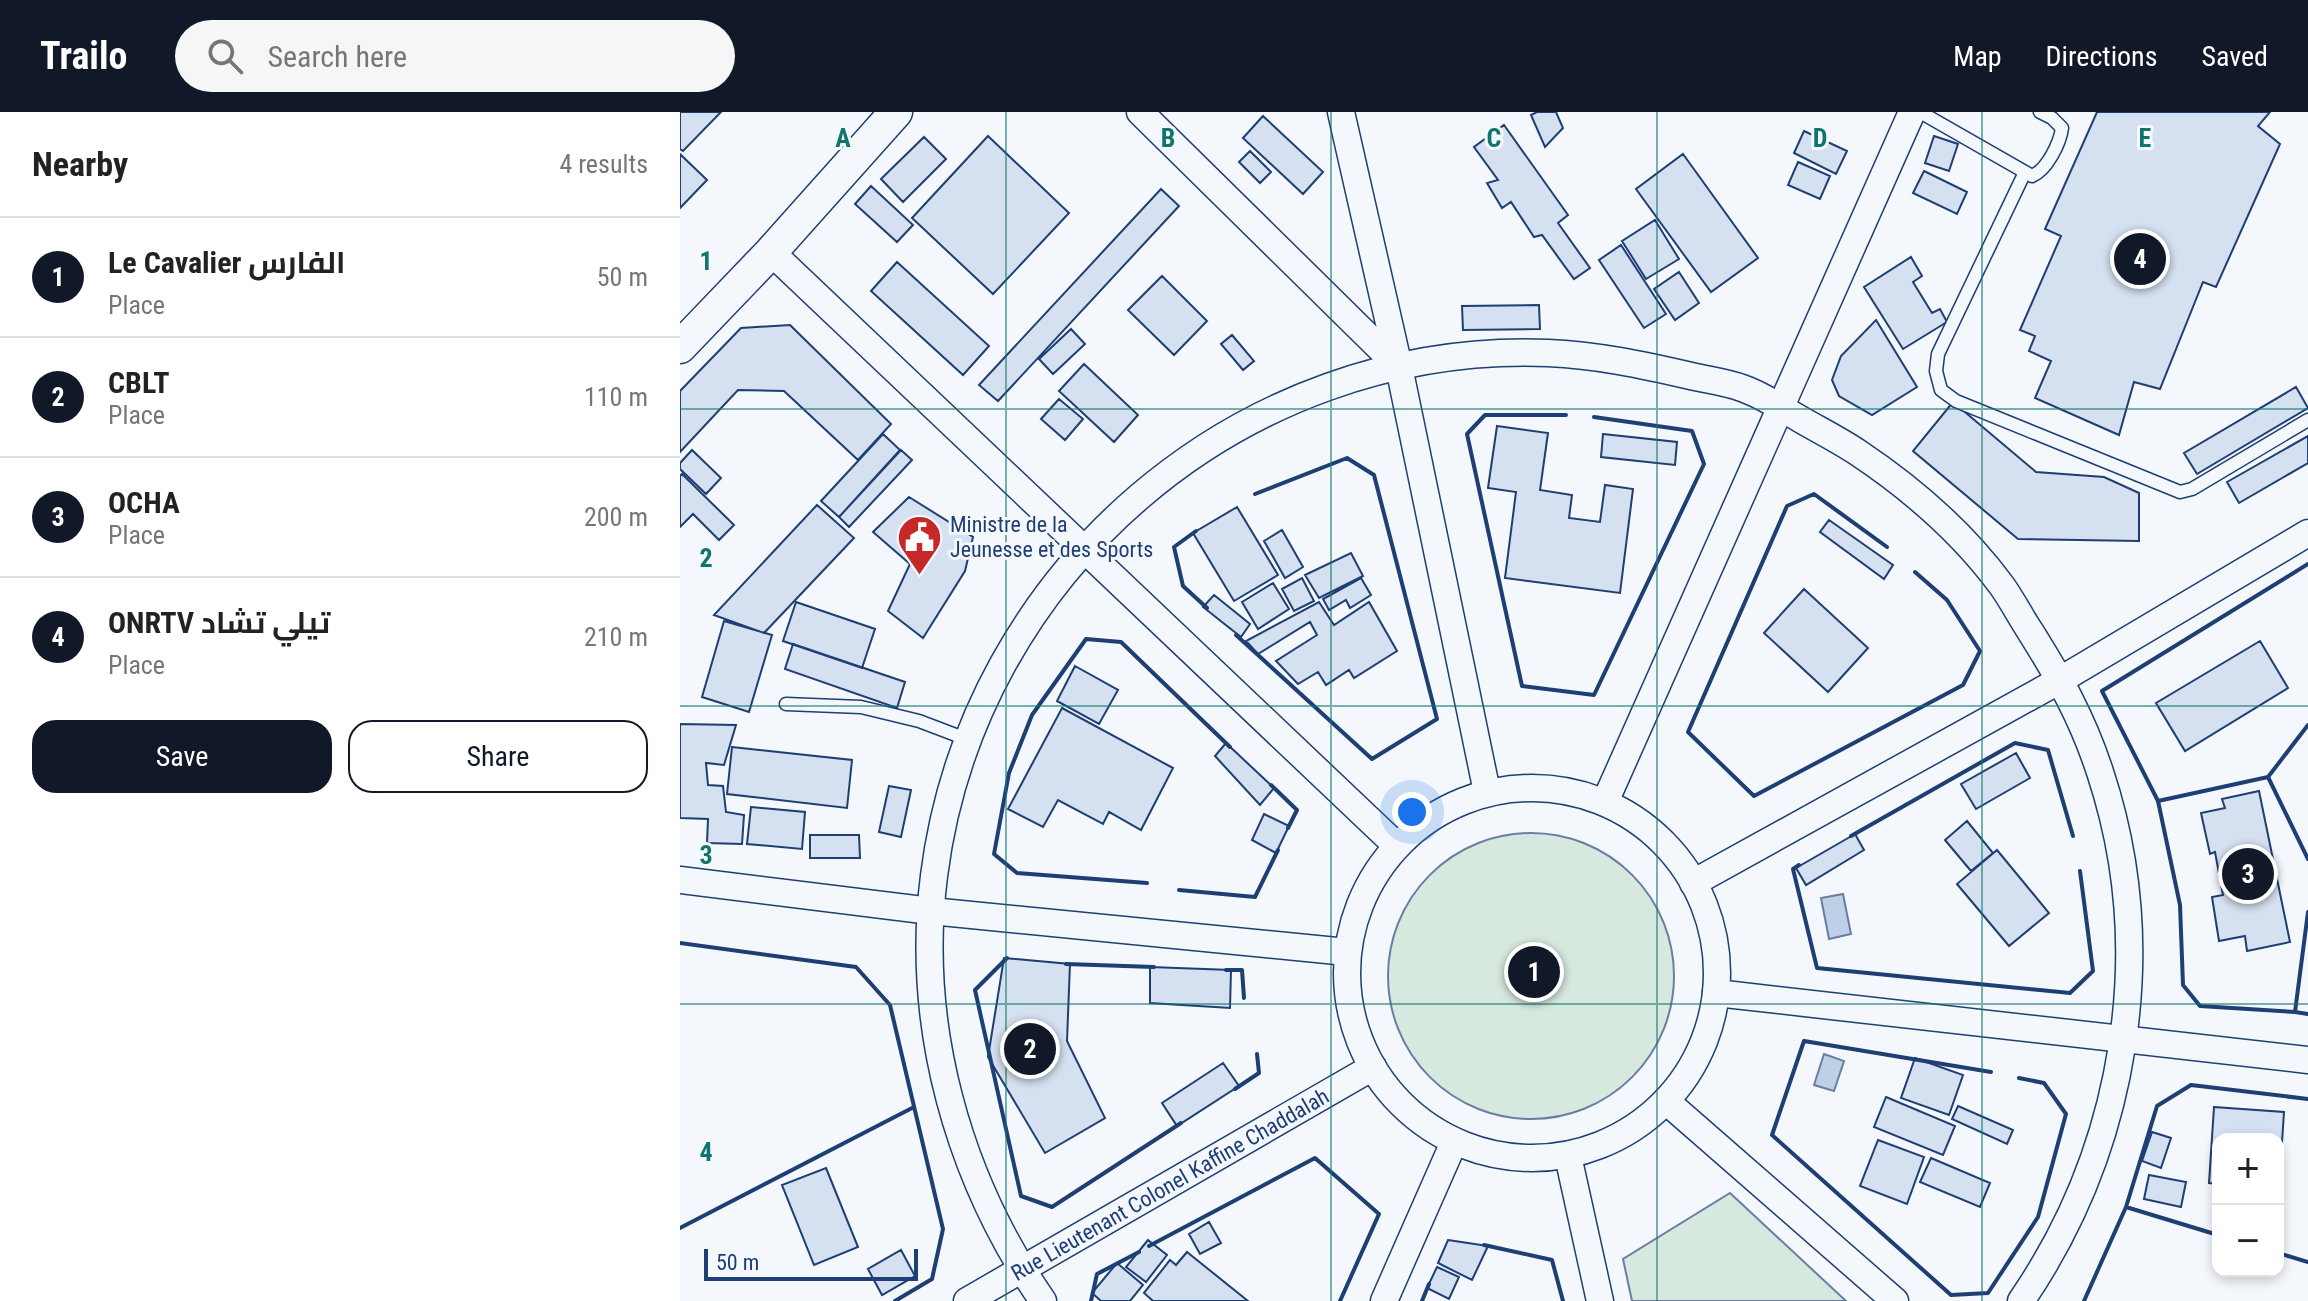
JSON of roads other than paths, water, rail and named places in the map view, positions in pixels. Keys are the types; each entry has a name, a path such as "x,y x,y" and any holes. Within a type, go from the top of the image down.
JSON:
{"street":[{"path":"680,347 771,252 896,112"},
{"path":"1140,112 1399,367"},
{"path":"1341,112 1399,367 1487,792"},
{"path":"1605,802 1912,112"},
{"path":"771,252 1397,846"},
{"path":"1043,1301 1001,1235 973,1173 951,1106 934,1013 931,911 934,870 946,816 969,740 992,686 1020,634 1083,550 1166,473 1232,430 1322,389 1399,367 1461,356 1504,353 1588,356 1713,380 1747,389 1781,407 1877,466 1950,527 2003,588 2062,679 2103,779 2121,858 2129,938 2124,1040 2113,1099 2088,1176 2054,1249 2021,1301"},
{"path":"1693,883 2062,679 2308,533"},
{"path":"1543,788 1605,802 1643,826 1670,851 1693,883 1709,921 1714,941 1716,993 1710,1023 1695,1061 1666,1101 1640,1124 1602,1145 1568,1156 1519,1158 1479,1151 1454,1142 1410,1112 1373,1067 1352,1017 1347,952 1360,903 1370,883 1397,846 1439,812 1487,792 1543,788"},
{"path":"680,880 931,911 1347,952"},
{"path":"1716,993 2308,1060"},
{"name":"Rue Lieutenant Colonel Kaffine Chaddalah","path":"967,1301 1373,1067"},
{"path":"1666,1101 1895,1301"},
{"path":"1384,1301 1454,1142"},
{"path":"1568,1156 1600,1301"}],"lane":[{"path":"1920,112 2032,176 2040,173 2061,137 2062,128 2040,112"},
{"path":"2025,172 1938,354 1936,371 1941,390 1956,401 2180,492 2192,489 2308,420"},
{"path":"786,704 861,707 919,721 969,740"}],"water":[{"path":"1843,894 1851,934 1829,939 1821,898"},
{"path":"1824,1054 1844,1061 1834,1091 1814,1085"}],"place":[{"name":"ONRTV تيلي تشاد","path":"2140,259"},
{"name":"Ministre de la Jeunesse et des Sports","path":"919,576"},
{"name":"OCHA","path":"2248,874"},
{"name":"Le Cavalier الفارس","path":"1534,972"},
{"name":"CBLT","path":"1030,1049"}]}
